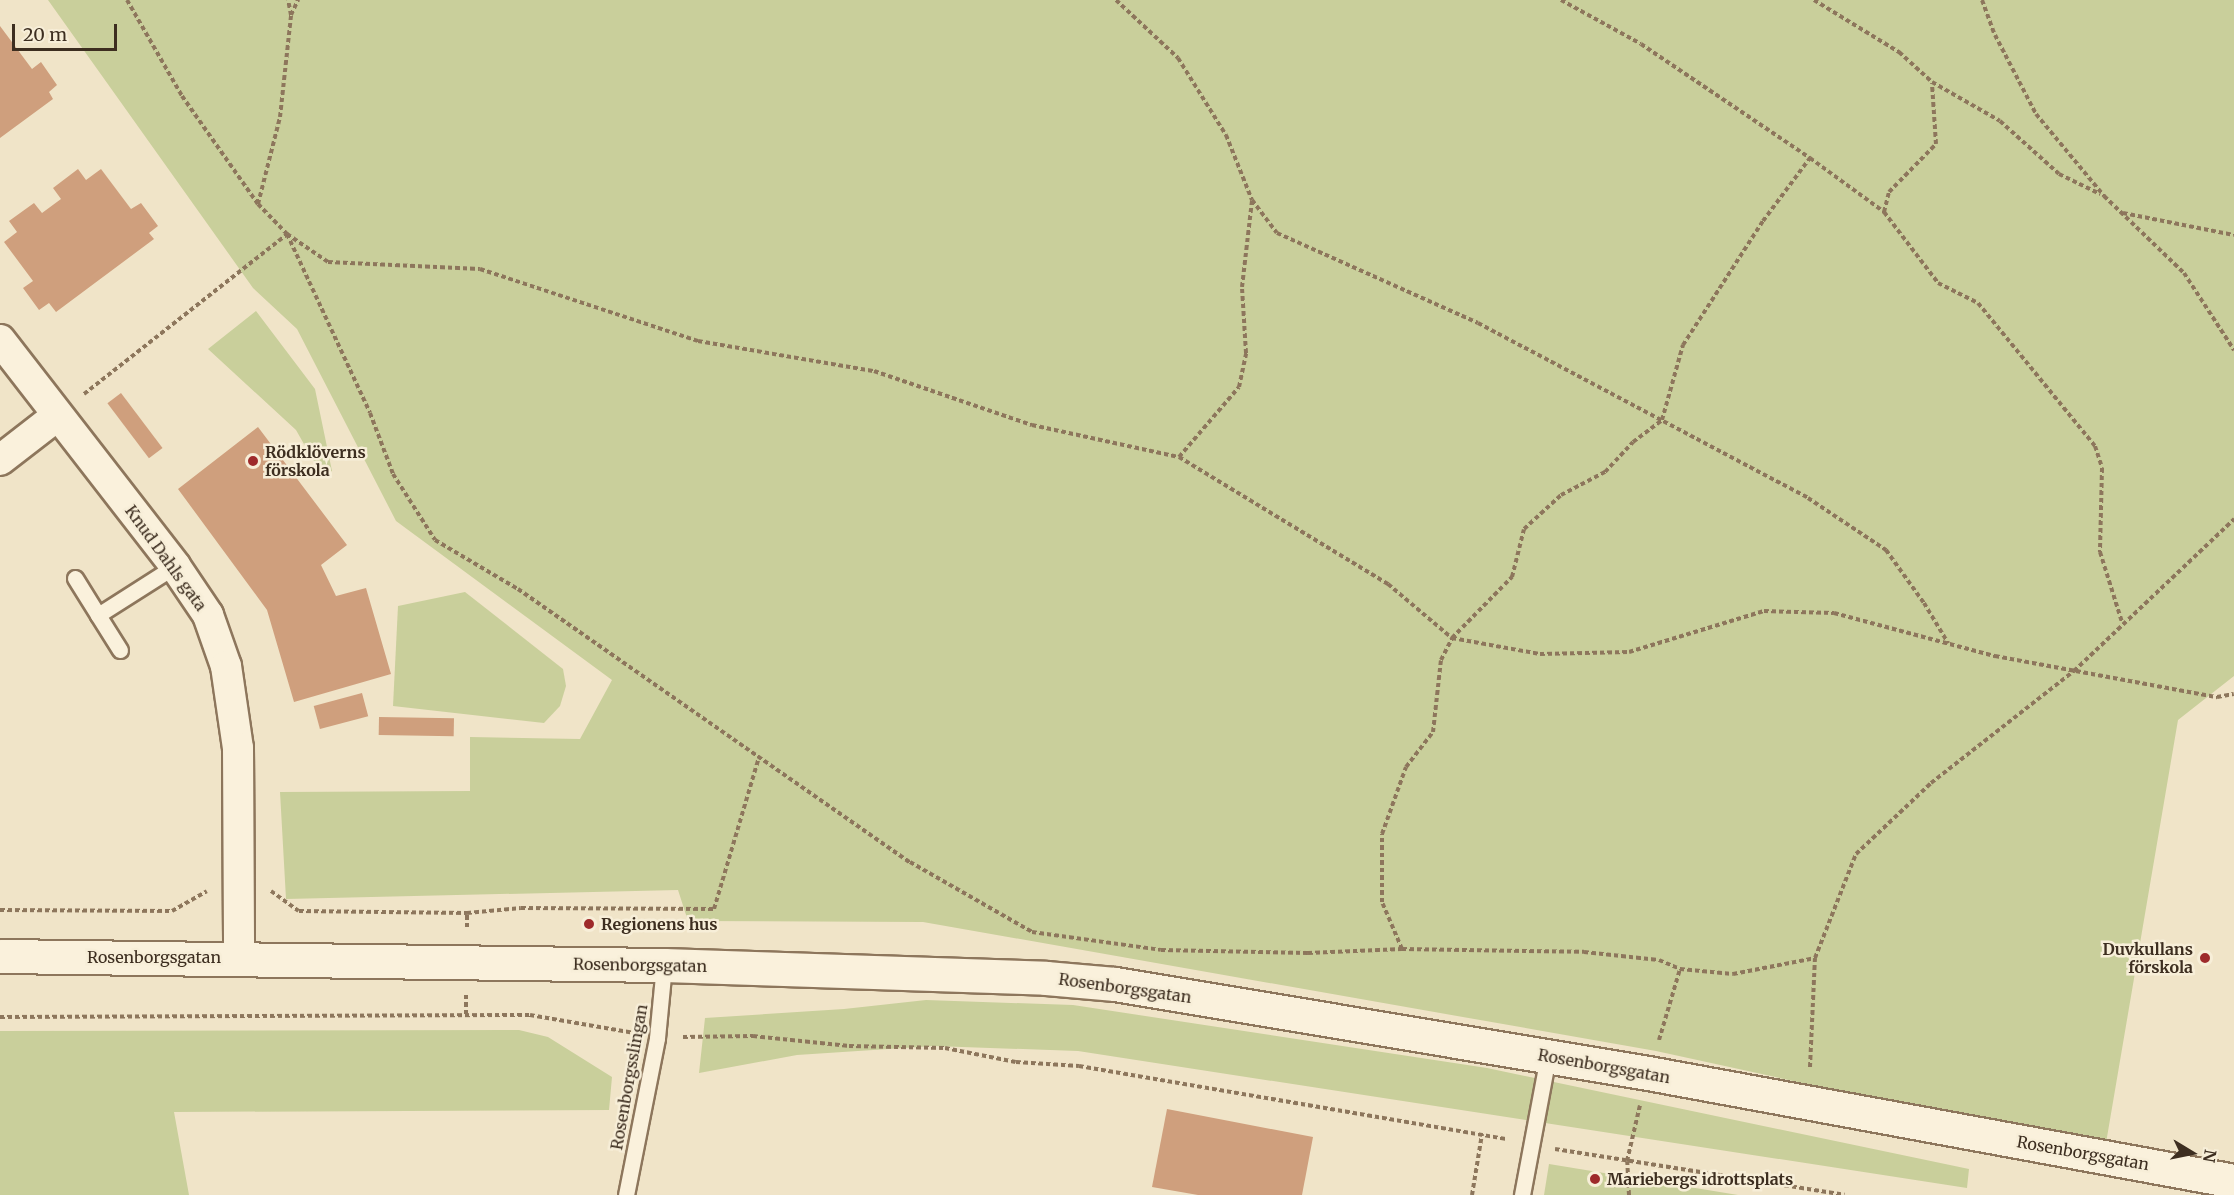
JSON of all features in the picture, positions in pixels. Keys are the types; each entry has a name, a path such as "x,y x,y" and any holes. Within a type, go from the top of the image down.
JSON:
{"street":[{"name":"Knud Dahls gata","path":"0,340 176,566 208,615 226,666 238,748 241,820 238,892 239,957"},
{"path":"0,460 57,416"},
{"name":"Rosenborgsgatan","path":"0,956 239,957 664,964 1046,978 1115,984 1648,1073 2234,1181"}],"lane":[{"path":"98,615 176,566"},
{"path":"75,578 120,650"},
{"name":"Rosenborgsslingan","path":"626,1195 657,1038 664,964"},
{"path":"1522,1195 1548,1056"}],"path":[{"path":"127,0 182,96 258,204 287,234 328,262 480,268 698,341 874,371 1032,425 1179,457 1388,584 1452,638 1540,654 1629,652 1764,611 1834,613 1995,656 2217,698 2234,694"},
{"path":"258,204 280,117 291,15 288,0"},
{"path":"291,15 298,0"},
{"path":"1116,0 1178,58 1226,135 1252,200 1277,233 1478,323 1808,498 1886,550 1924,603 1948,643"},
{"path":"1561,0 1641,44 1810,158 1884,212 1938,283 1978,303 2096,446 2103,468 2100,552 2122,622"},
{"path":"1814,0 1899,52 1932,82 2000,121 2059,174 2104,196"},
{"path":"1982,0 1995,35 2036,114 2104,196 2184,273 2234,350"},
{"path":"1884,212 1889,192 1936,144 1932,82"},
{"path":"1402,949 1382,902 1382,834 1406,766 1433,732 1441,660 1452,638 1512,577 1524,529 1561,495 1605,472 1633,442 1662,420 1683,345 1763,221 1810,158"},
{"path":"1179,457 1239,387 1246,352 1242,287 1252,200"},
{"path":"2121,212 2234,235"},
{"path":"57,416 287,234"},
{"path":"287,234 361,391 393,474 435,540 518,589 910,862 1032,932 1161,950 1308,953 1402,949 1584,952 1659,960 1680,969 1733,974 1815,958"},
{"path":"1810,1104 1815,958 1856,854 1931,783 2074,671 2122,622 2234,519"},
{"path":"0,910 172,910 202,891 274,891 299,911 467,913 521,908 714,909 759,757"},
{"path":"1629,1195 1627,1161 1648,1073 1680,969"},
{"path":"0,1017 530,1014 657,1038 753,1036 849,1046 945,1048 1016,1062 1079,1066 1482,1134 1532,1145 1844,1195"},
{"path":"1472,1195 1482,1134"}],"green space":[{"path":"48,0 2234,0 2234,676 2178,720 2105,1149 1656,1051 923,922 688,921 678,890 286,899 280,792 470,791 470,737 580,739 612,680 396,521 297,329 253,288"},
{"path":"256,311 315,389 332,471 321,474 296,430 208,349"},
{"path":"465,592 563,669 566,686 560,706 544,723 393,706 398,606"},
{"path":"926,1000 1073,1005 1487,1068 1969,1169 1967,1188 1078,1051 934,1046 797,1055 699,1073 705,1018 844,1009"},
{"path":"519,1030 548,1037 612,1077 609,1110 174,1112 189,1195 0,1195 0,1031"},
{"name":"Mariebergs idrottsplats","path":"1549,1164 1738,1195 1544,1195"}],"building":[{"path":"0,26 32,69 41,62 57,85 49,92 53,99 0,138"},
{"path":"78,169 86,180 101,169 131,209 141,203 158,226 149,233 154,239 56,312 49,303 39,310 23,288 33,281 4,242 17,232 9,221 34,203 42,213 61,199 53,188"},
{"path":"121,393 163,448 149,458 107,403"},
{"path":"258,427 347,545 321,565 336,596 366,588 391,674 294,702 267,610 178,489"},
{"path":"362,693 368,716 320,729 314,706"},
{"path":"379,717 454,718 454,736 379,735"},
{"path":"1167,1109 1313,1137 1302,1195 1198,1195 1152,1187"}],"place":[{"name":"Rödklöverns förskola","path":"253,461"},
{"name":"Regionens hus","path":"589,924"},
{"name":"Duvkullans förskola","path":"2205,958"},
{"name":"Mariebergs idrottsplats","path":"1595,1179"}]}
